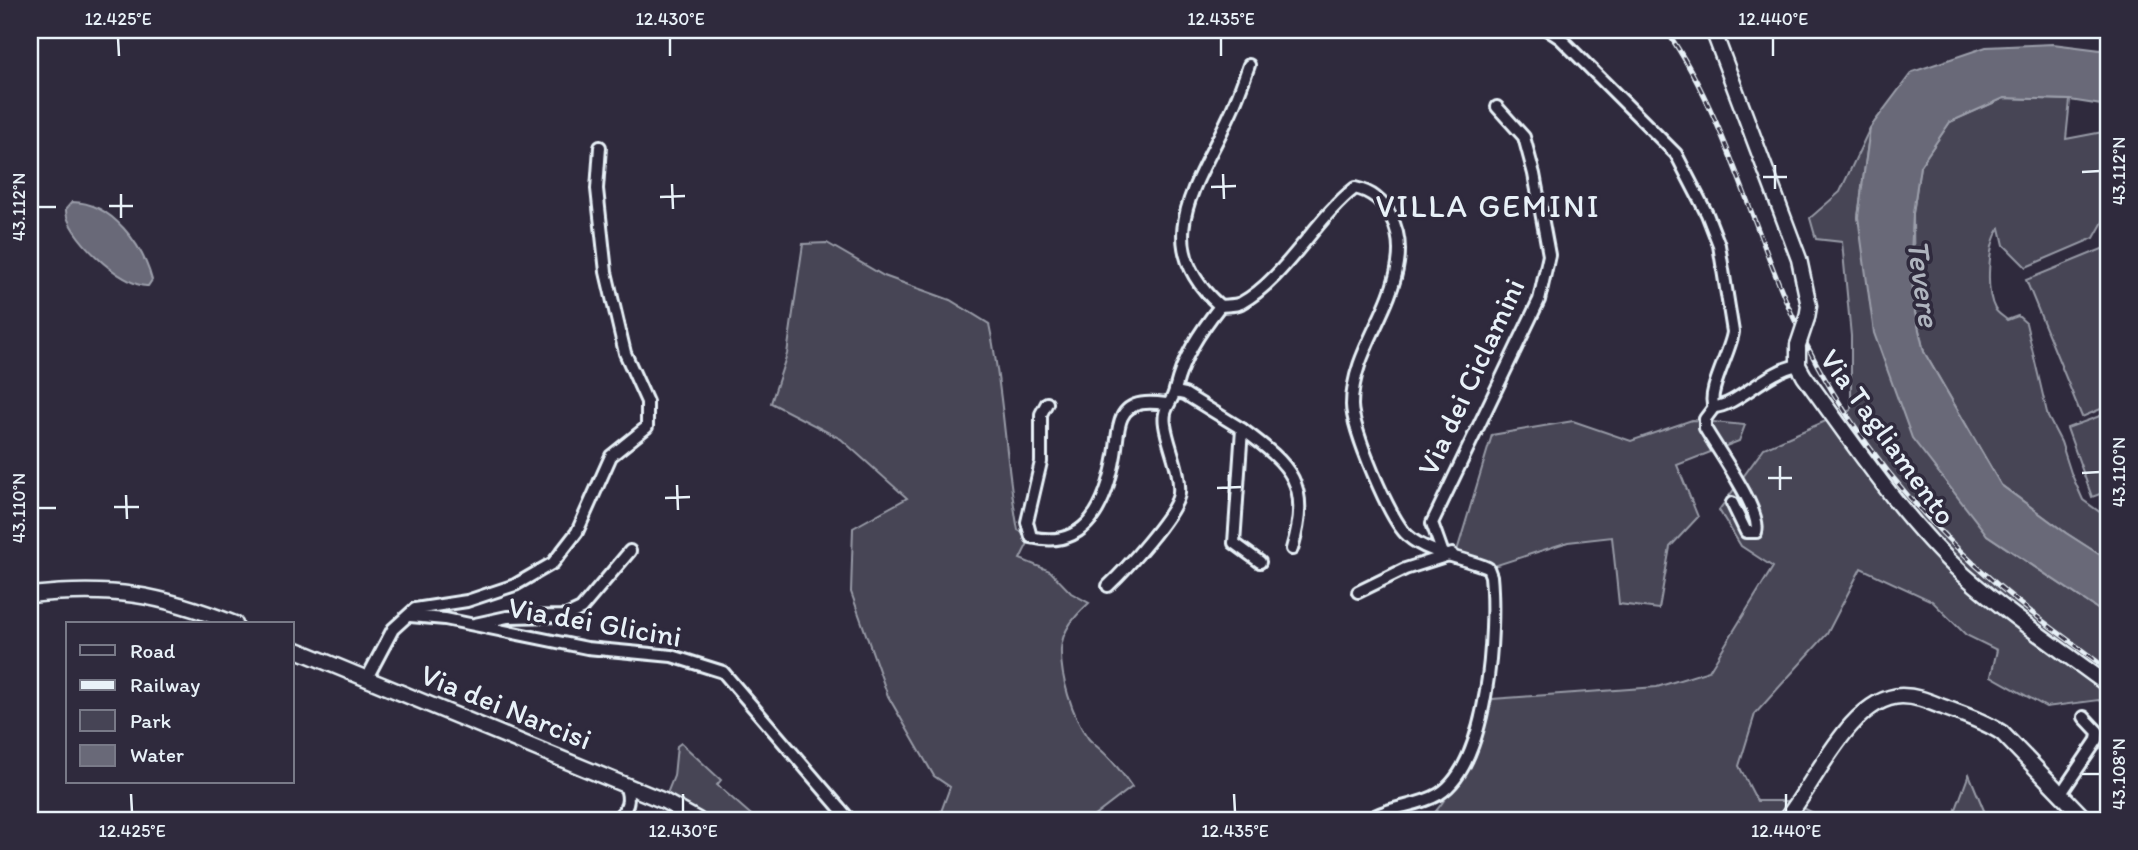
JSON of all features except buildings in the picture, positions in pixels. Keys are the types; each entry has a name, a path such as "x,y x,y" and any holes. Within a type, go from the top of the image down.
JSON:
{"street":[{"path":"1548,30 1676,154 1707,214 1718,245 1733,332 1732,346 1712,393 1714,407"},
{"name":"Via Tagliamento","path":"1713,30 1799,258 1809,306 1798,345 1798,365 1895,498 1937,547 1986,594 2108,685"},
{"path":"1108,586 1131,564 1175,505 1180,494 1164,422 1166,404 1175,392 1189,351 1220,306 1193,277 1181,234 1185,209 1201,170 1229,116 1249,65"},
{"name":"Via dei Ciclamini","path":"1447,552 1432,523 1539,300 1549,255 1534,174 1524,137 1497,107"},
{"path":"367,678 393,629 415,609 467,601 515,585 553,563 577,532 611,456 647,427 647,402 625,353 606,272 597,189 600,147"},
{"name":"Via dei Ciclamini","path":"1220,306 1239,304 1260,289 1335,204 1355,188 1368,191 1384,203 1395,225 1399,262 1355,378 1352,404 1354,428 1397,522 1409,537 1488,568 1492,583 1492,654 1471,750 1460,772 1441,793 1368,820"},
{"path":"1732,503 1741,526 1746,532 1756,532 1759,526 1753,508 1705,428 1705,419 1714,407 1730,402 1772,373 1798,365"},
{"path":"1175,392 1185,394 1242,429 1279,456 1293,474 1301,518 1292,549"},
{"path":"1048,403 1041,414 1041,462 1027,522 1031,537 1048,541 1079,532 1092,520 1109,480 1122,417 1131,407 1146,401 1166,404"},
{"path":"1242,429 1234,542 1260,562"},
{"name":"Via dei Glicini","path":"472,624 507,617 566,616 581,610 630,551"},
{"path":"1358,593 1405,569 1447,552"},
{"path":"30,595 66,591 145,595 182,603 230,622"},
{"name":"Via dei Glicini","path":"408,616 417,614 587,648 672,656 723,672 850,820"},
{"name":"Via dei Narcisi","path":"294,649 625,785 698,820"},
{"path":"1785,820 1858,716 1878,702 1901,696 1916,697 1988,724 2014,742 2086,820"},
{"path":"2060,794 2097,740 2098,732 2084,717"},
{"path":"615,820 627,808 629,797 625,785"}],"green space":[{"path":"2004,98 2070,100 2066,139 2108,131 2108,213 2094,238 2026,267 2004,245 2000,228 1993,244 1989,279 1996,310 2007,320 2018,316 2026,323 2048,417 2061,442 2071,473 2083,500 2108,518 2108,560 2001,485 1924,352 1914,308 1913,213 1920,166 1950,122"},
{"path":"1870,128 1858,218 1987,535 2108,616 2108,704 2099,700 2046,707 1991,676 1997,650 1966,635 1932,601 1861,568 1827,634 1755,714 1739,766 1757,801 1790,801 1827,820 1736,820 1718,817 1709,820 1429,820 1451,791 1467,763 1492,699 1657,687 1709,671 1773,567 1741,546 1719,510 1764,448 1851,410 1851,336 1842,242 1816,239 1810,218 1840,192"},
{"path":"827,243 884,276 950,300 989,324 1018,530 1031,537 1020,559 1050,571 1071,593 1089,603 1070,623 1064,635 1061,660 1065,683 1082,729 1132,787 1089,820 938,820 950,787 934,776 888,696 851,592 853,528 907,498 841,439 771,403 787,354 803,244"},
{"path":"2107,247 2108,406 2082,417 2026,280"},
{"path":"2108,413 2108,491 2092,497 2067,428"},
{"path":"1692,420 1745,425 1739,441 1677,465 1698,517 1670,547 1659,609 1619,604 1612,537 1568,542 1488,568 1457,551 1492,435 1573,421 1631,441"},
{"path":"681,743 721,780 717,785 757,820 698,820 664,801 674,776 677,746"},
{"path":"1969,774 1988,820 1952,820"}],"water":[{"path":"2053,44 2108,51 2108,106 2070,100 2004,98 1950,122 1920,166 1913,213 1911,257 1914,308 1924,352 2001,485 2108,560 2108,616 1987,535 1912,438 1874,333 1858,217 1870,128 1912,72 1986,47"},
{"path":"72,202 100,209 124,228 148,267 152,280 148,286 124,278 84,244 68,219 66,209"}],"railway":[{"path":"1666,30 1686,62 1720,131 1775,275 1809,350 1854,425 1906,494 1966,557 2012,597 2108,670"}],"district":[{"name":"VILLA GEMINI","path":"1488,206"}],"water label":[{"name":"Tevere","path":"1924,283"}]}
